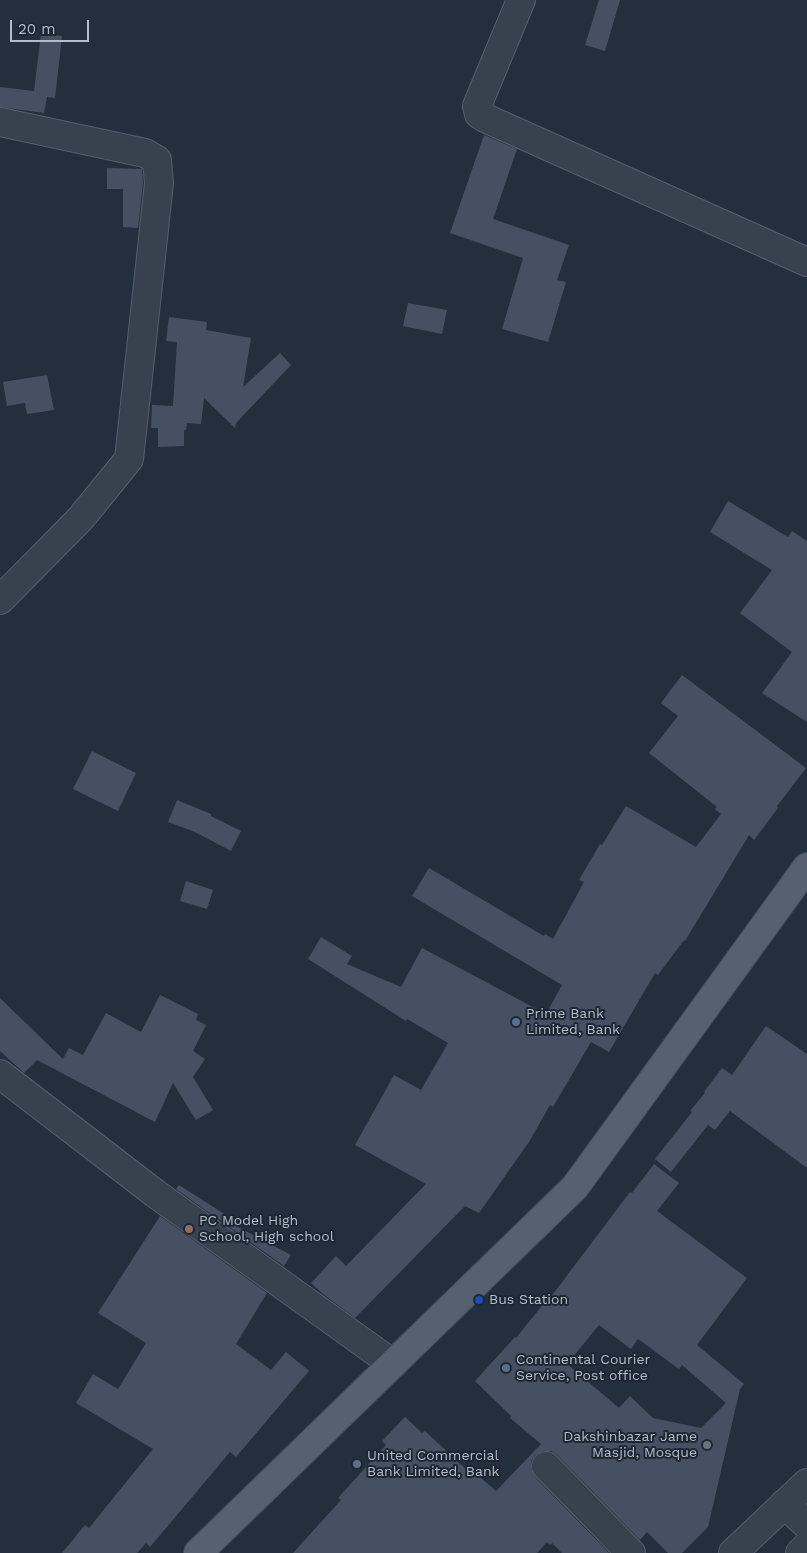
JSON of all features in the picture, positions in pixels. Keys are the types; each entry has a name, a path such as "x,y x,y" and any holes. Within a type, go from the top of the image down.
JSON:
{"main road":[{"path":"198,1553 575,1187 807,867"}],"street":[{"path":"521,0 477,106 479,114 807,262"},
{"path":"0,122 146,153 157,160 159,183 129,459 81,518 0,600"},
{"path":"0,1074 163,1199 393,1364"},
{"path":"546,1466 631,1553"},
{"path":"733,1553 807,1483"},
{"path":"784,1504 807,1525"},
{"path":"800,1553 807,1546"}],"building":[{"path":"599,0 620,0 605,51 585,45"},
{"path":"41,34 62,36 55,98 47,97 44,113 0,107 0,87 34,91"},
{"path":"484,135 517,149 493,219 569,245 557,280 566,282 548,342 502,329 523,258 450,233"},
{"path":"107,168 142,169 143,183 138,228 123,227 123,189 107,189"},
{"path":"408,303 447,310 442,334 403,326"},
{"path":"169,317 207,322 206,330 251,338 243,387 280,353 291,365 236,423 235,428 204,398 201,424 187,423 186,430 184,430 184,446 158,447 158,428 151,428 152,405 173,406 177,342 166,341"},
{"path":"47,375 54,410 27,414 25,403 7,406 3,382"},
{"path":"728,501 788,537 792,531 807,541 807,722 762,693 792,652 740,613 772,570 710,532"},
{"path":"682,675 806,768 754,840 749,835 685,941 658,975 655,973 609,1052 591,1042 553,1107 550,1105 529,1142 479,1213 465,1206 355,1318 311,1283 336,1256 346,1266 426,1184 355,1145 394,1075 421,1090 448,1043 407,1019 406,1021 308,959 321,937 352,956 347,964 401,987 422,948 546,1014 562,985 412,896 429,868 544,936 545,934 553,939 584,882 579,880 600,844 602,845 626,806 696,847 721,814 715,809 717,807 649,753 678,716 661,703"},
{"path":"92,751 136,773 118,811 73,789"},
{"path":"177,800 211,814 211,816 241,831 231,851 195,832 168,822"},
{"path":"186,881 213,890 207,909 180,901"},
{"path":"160,995 198,1014 196,1020 206,1025 193,1051 205,1059 193,1077 213,1110 196,1120 173,1083 155,1122 37,1060 24,1073 0,1051 0,998 63,1059 69,1048 83,1055 106,1013 141,1032"},
{"path":"766,1026 807,1054 807,1168 730,1111 715,1130 708,1125 671,1172 655,1159 692,1112 690,1111 722,1068 732,1075"},
{"path":"654,1164 679,1183 657,1211 747,1278 697,1345 744,1384 740,1390 708,1527 682,1553 668,1553 647,1532 640,1540 557,1455 551,1451 543,1451 535,1455 531,1461 531,1469 535,1477 609,1553 562,1553 552,1543 550,1545 547,1542 537,1553 293,1553 341,1500 338,1498 386,1445 382,1441 405,1417 422,1433 425,1431 470,1473 472,1470 496,1491 541,1444 510,1418 511,1416 475,1381 516,1338 550,1298 630,1192 632,1193","holes":["599,1325 631,1349 638,1339 679,1369 682,1365 726,1403 701,1428 653,1418 630,1396 619,1408 567,1364"]},
{"path":"179,1185 240,1224 238,1227 291,1255 284,1266 176,1189"},
{"path":"160,1216 267,1293 236,1344 271,1370 286,1352 309,1371 236,1457 230,1452 150,1547 146,1543 137,1553 62,1553 85,1525 89,1528 153,1449 76,1403 93,1374 118,1389 146,1343 98,1313"}],"place":[{"name":"Prime Bank Limited, Bank","path":"516,1022"},
{"name":"PC Model High School, High school","path":"189,1229"},
{"name":"Bus Station","path":"479,1300"},
{"name":"Continental Courier Service, Post office","path":"506,1368"},
{"name":"Dakshinbazar Jame Masjid, Mosque","path":"707,1445"},
{"name":"United Commercial Bank Limited, Bank","path":"357,1464"}]}
